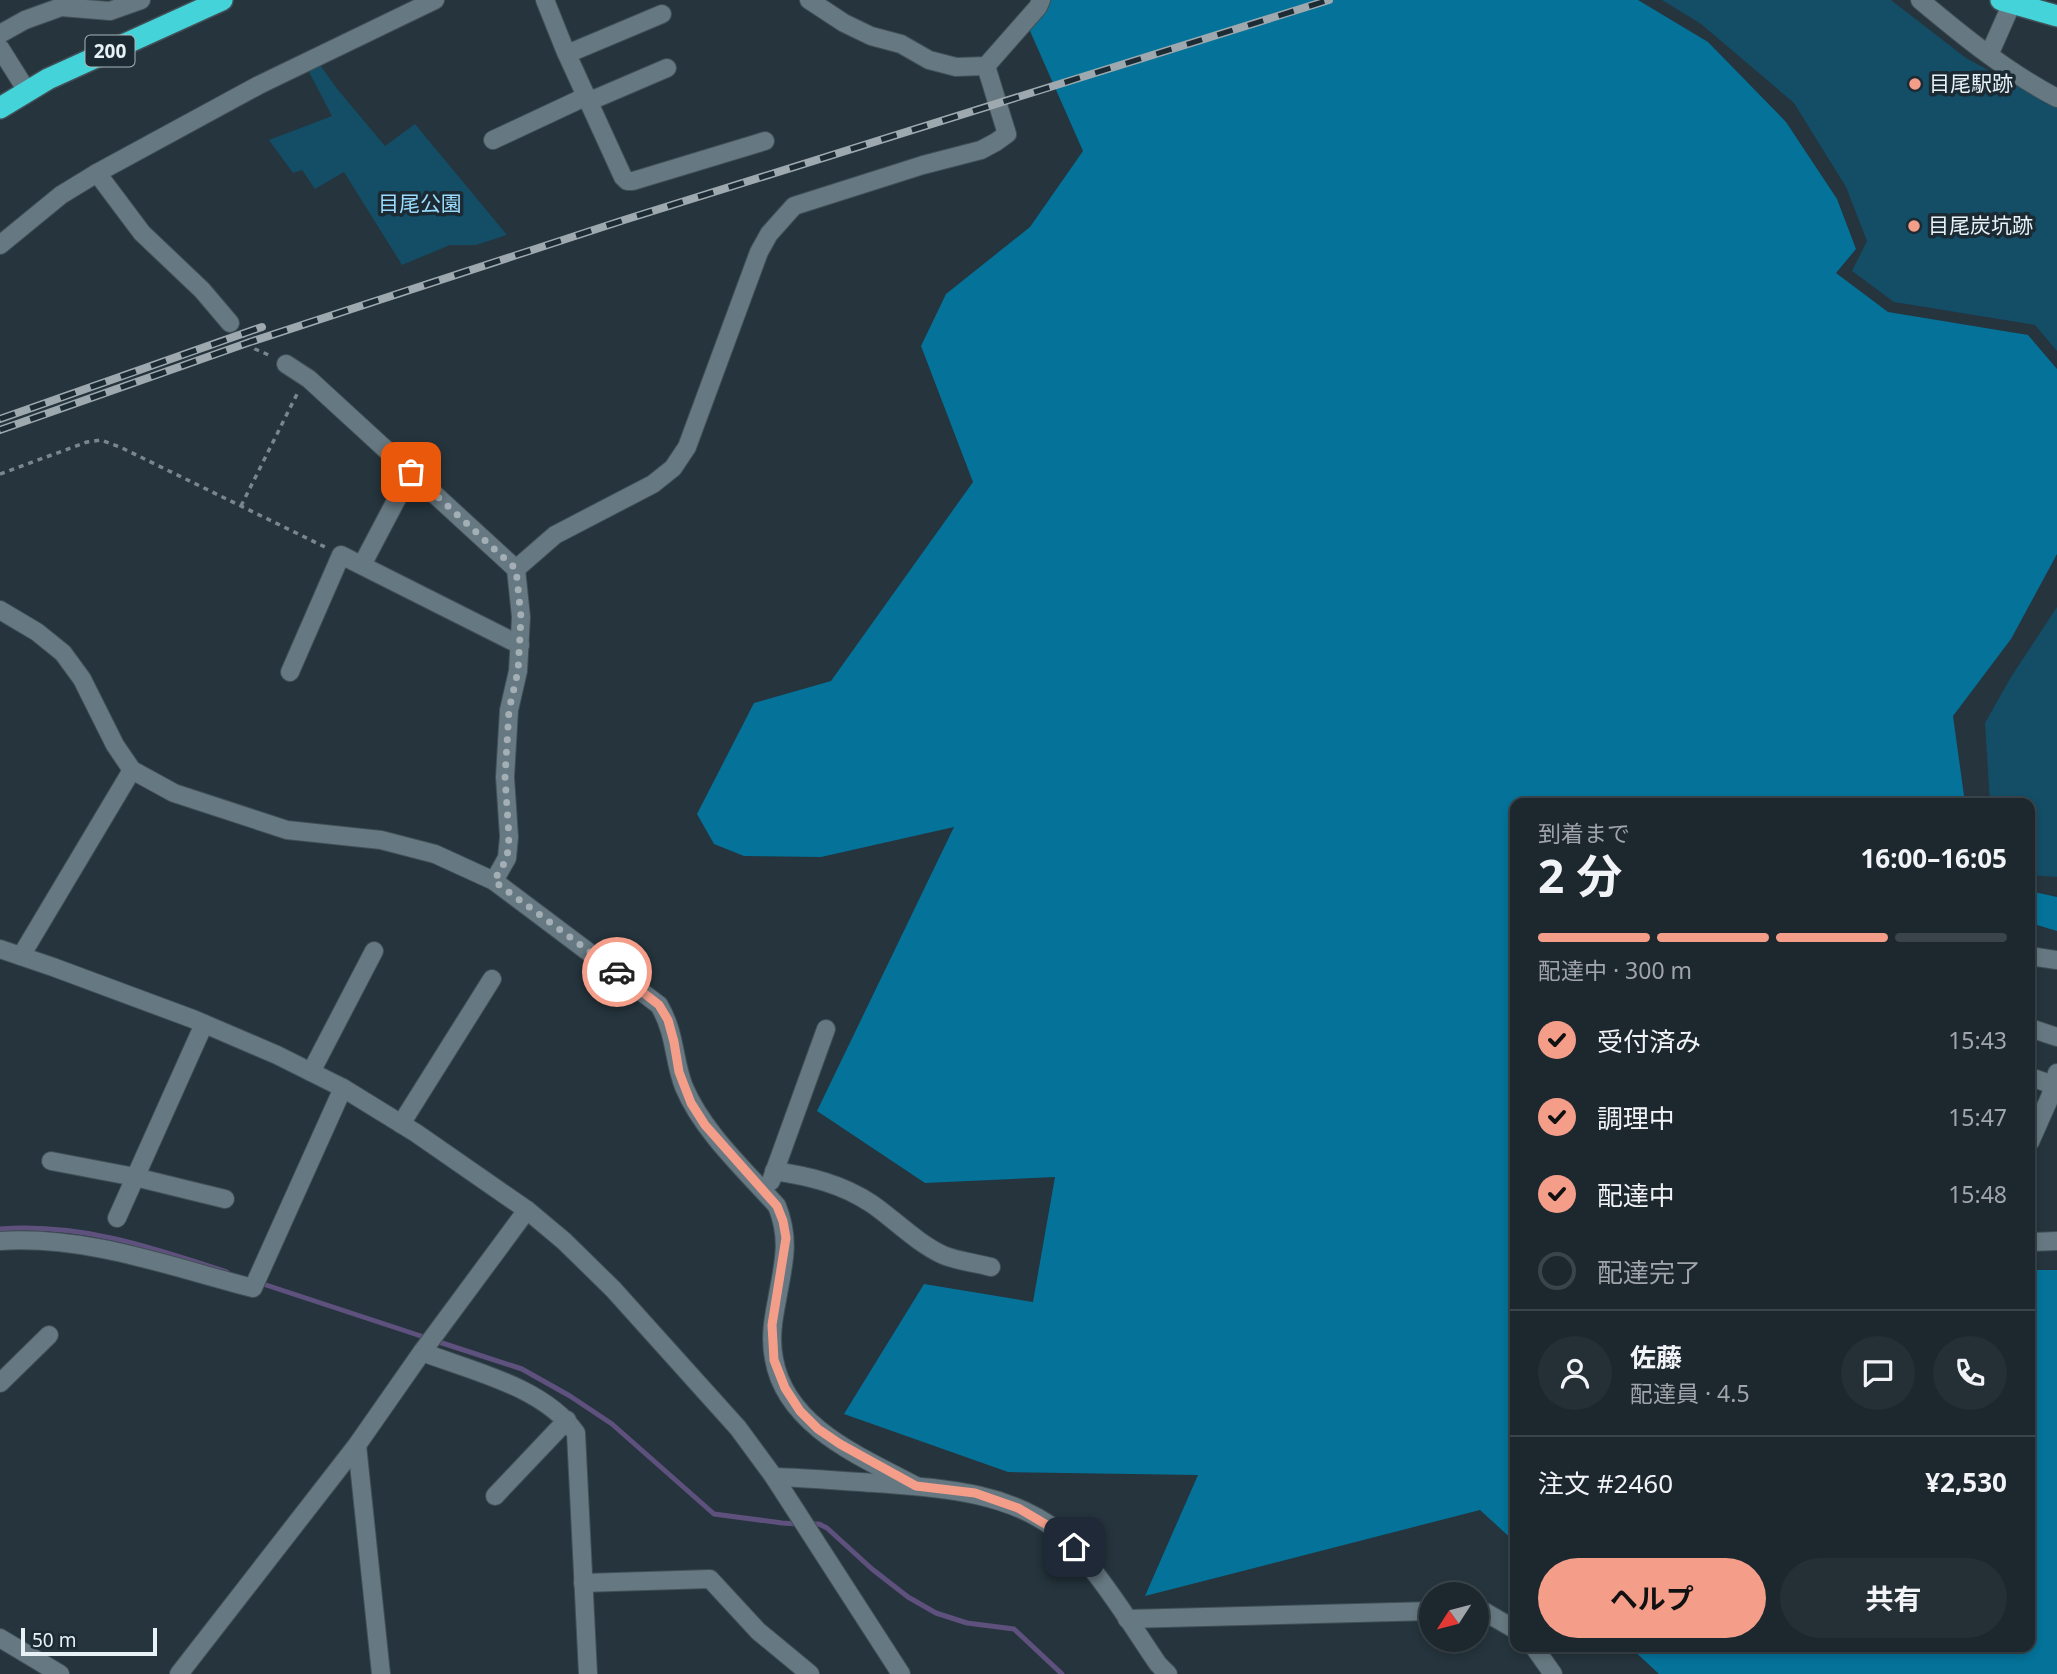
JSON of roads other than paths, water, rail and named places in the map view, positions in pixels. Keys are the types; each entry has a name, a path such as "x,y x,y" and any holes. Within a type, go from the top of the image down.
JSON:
{"highway":[{"name":"200","path":"0,108 48,79 222,0"},
{"path":"2006,2 2057,16"}],"street":[{"path":"0,34 25,20 61,7 110,11 141,0"},
{"path":"0,245 61,195 97,173 259,85 435,0"},
{"path":"545,0 567,54 627,181 765,141"},
{"path":"809,0 862,32 901,44 929,60 956,67 986,66 1038,7 1041,0"},
{"path":"1920,0 1989,55 2032,85 2057,98"},
{"path":"1989,55 2006,2"},
{"path":"567,54 662,14"},
{"path":"0,48 27,91"},
{"path":"516,569 555,535 653,484 673,468 687,447 759,252 769,234 793,206 923,165 981,150 1007,134 986,66"},
{"path":"493,140 667,68"},
{"path":"97,173 142,233 202,290 230,323"},
{"path":"286,364 309,379 516,569 521,617 518,671 509,710 505,777 509,837 507,858 494,881"},
{"path":"362,565 411,472"},
{"path":"290,672 341,555 520,645"},
{"path":"0,610 37,632 64,653 82,679 122,759 132,770 174,793 287,830 381,841 420,849 494,881 659,1005 668,1020 679,1072 691,1103 705,1125 777,1206 783,1221 786,1238 772,1325 774,1360 785,1388 800,1411 818,1429 916,1486"},
{"path":"132,770 6,955 204,1024 277,1055 343,1088 460,1163 527,1210 564,1241 622,1299 738,1428 774,1477 901,1674"},
{"path":"310,1072 374,951"},
{"path":"2035,957 2057,960"},
{"path":"401,1124 492,979"},
{"path":"117,1218 204,1024"},
{"path":"766,1194 826,1029"},
{"path":"2035,1030 2057,1037"},
{"path":"2035,1077 2055,1079 2035,1127"},
{"path":"0,1241 22,1239 88,1244 253,1289 343,1088"},
{"path":"51,1161 135,1177 225,1199"},
{"path":"774,1171 803,1175 841,1186 871,1203 944,1255 991,1267"},
{"path":"179,1674 358,1445 422,1352 527,1210"},
{"path":"2035,1242 2057,1241"},
{"path":"0,1383 49,1335"},
{"path":"422,1352 520,1389 566,1420 576,1433 587,1674"},
{"path":"495,1496 566,1420"},
{"path":"358,1445 381,1674"},
{"path":"774,1477 916,1486 975,1493 1018,1508 1064,1535 1102,1581 1168,1674"},
{"path":"583,1583 710,1579 758,1631 810,1674"},
{"path":"1127,1619 1419,1611"},
{"path":"1489,1614 1510,1626"},
{"path":"0,1638 60,1674"},
{"path":"1538,1652 1553,1674"}],"waterway":[{"path":"0,1229 30,1228 87,1233 143,1246 227,1272"},
{"path":"260,1283 427,1338"},
{"path":"436,1341 522,1369 570,1396 612,1424 714,1514 798,1524"},
{"path":"808,1524 819,1524 827,1528 872,1569 908,1597 936,1613 967,1623 1014,1629 1062,1674"}],"railway":[{"path":"0,430 250,342 624,220 1329,0"},
{"path":"0,419 262,327"}],"place":[{"name":"目尾駅跡","path":"1915,84"},
{"name":"目尾炭坑跡","path":"1914,226"}],"park label":[{"name":"目尾公園","path":"420,204"}]}
